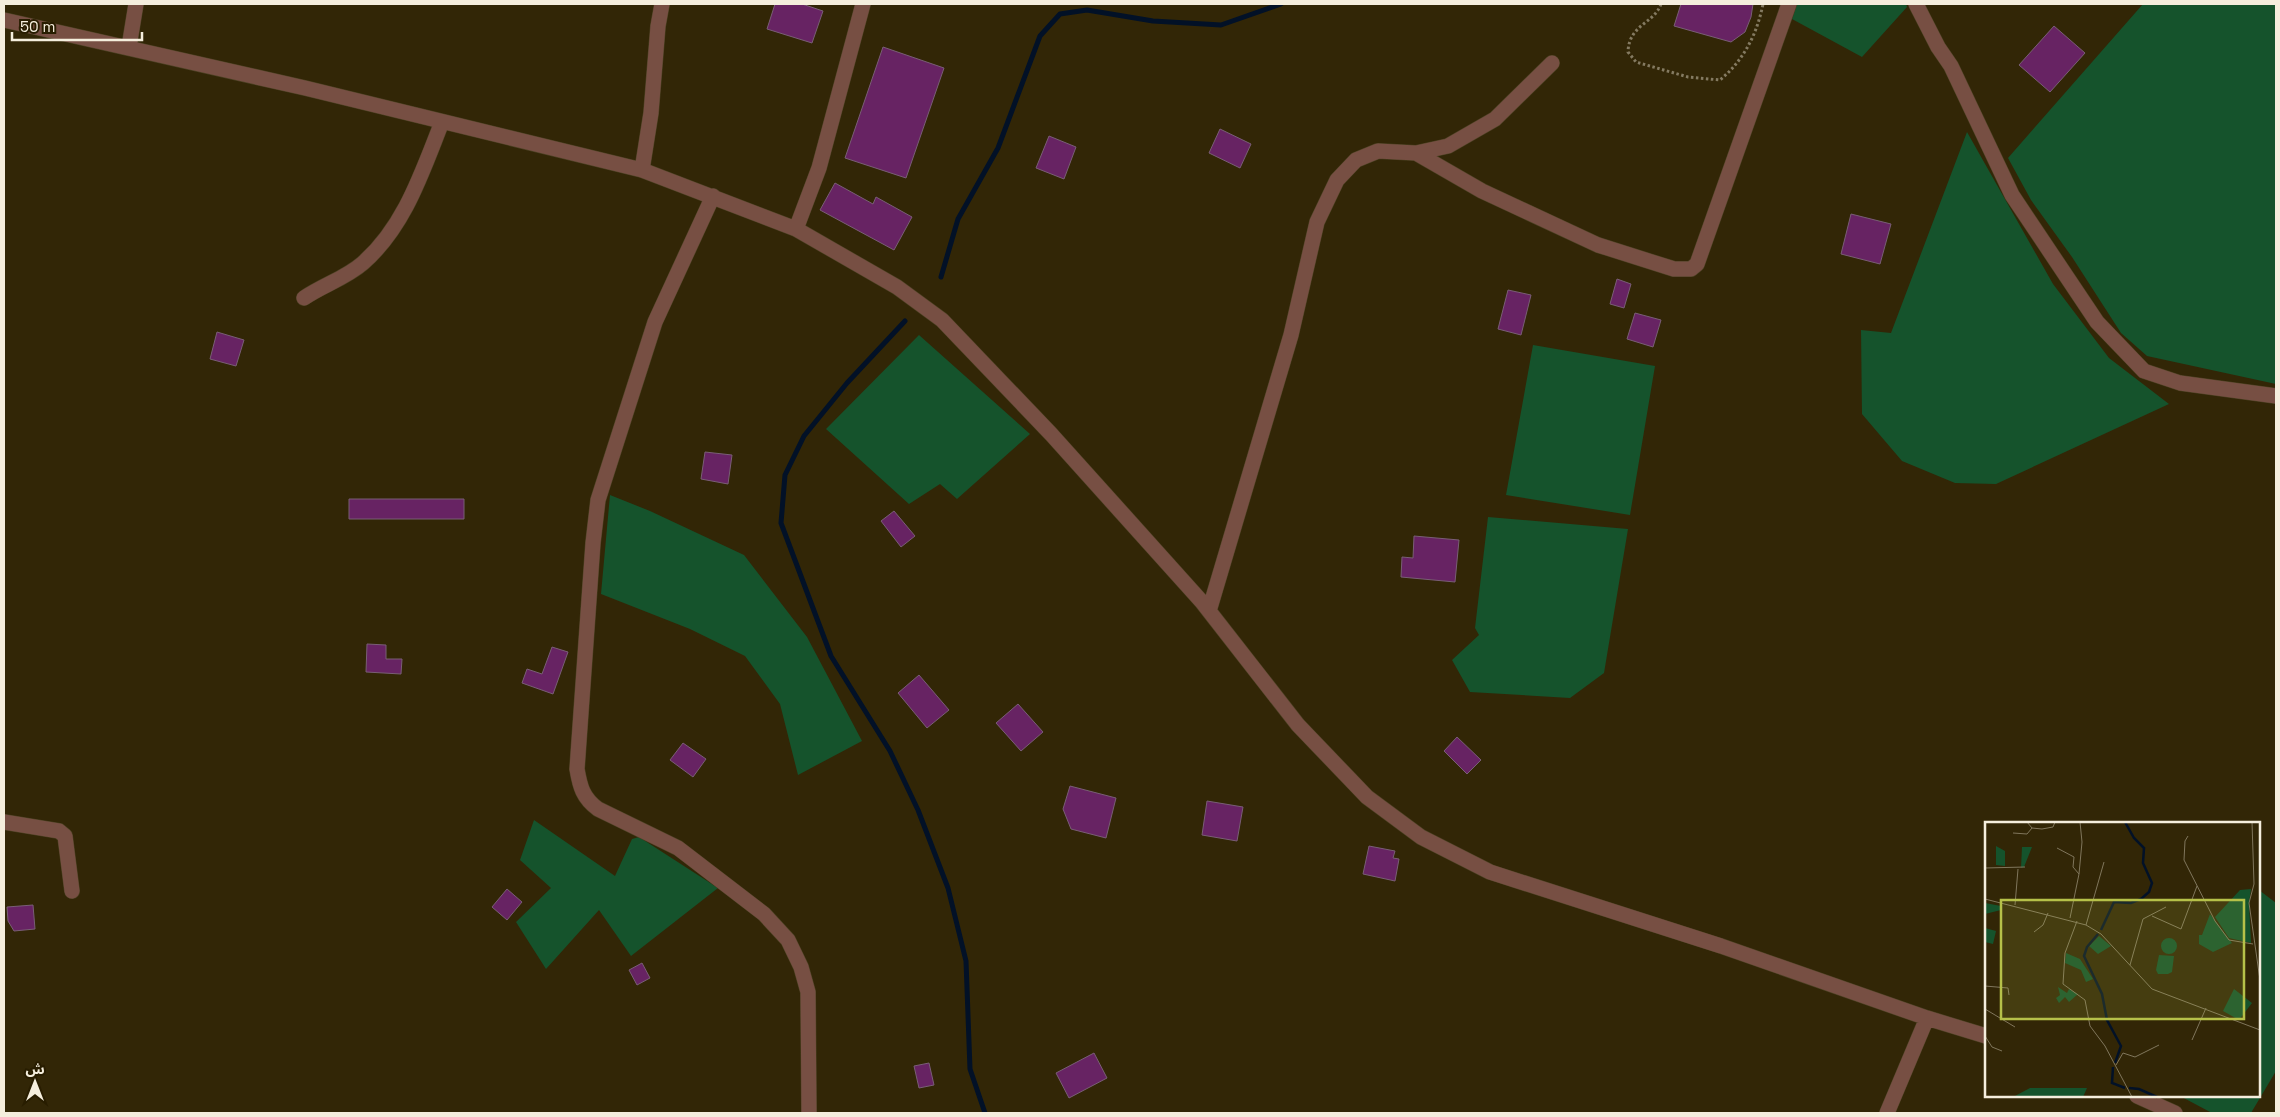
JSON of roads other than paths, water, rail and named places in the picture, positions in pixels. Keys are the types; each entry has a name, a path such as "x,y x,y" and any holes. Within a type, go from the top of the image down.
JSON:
{"street":[{"path":"129,47 136,4"},
{"path":"642,170 651,113 658,26 662,4"},
{"path":"796,229 819,168 863,4"},
{"path":"1416,153 1482,191 1598,245 1674,269 1690,269 1697,264 1789,4"},
{"path":"1916,4 1938,47 1951,66 2012,195 2097,322 2144,371 2180,383 2276,396"},
{"path":"4,20 129,47 642,170 796,229 897,287 942,320 1051,434 1209,611 1298,725 1367,797 1421,838 1490,872 1721,946 1927,1018 1985,1036"},
{"path":"1209,611 1291,335 1318,222 1337,180 1356,160 1378,151 1416,153 1448,146 1495,119 1552,64"},
{"path":"304,298 362,264 390,236 417,186 442,122"},
{"path":"713,196 655,322 598,500 593,543 577,769 580,786 586,800 598,809 678,848 764,914 788,940 801,966 808,992 809,1113"},
{"path":"4,822 59,831 65,836 72,891"},
{"path":"1887,1113 1927,1018"},
{"path":"2140,1097 2175,1113"}],"waterway":[{"path":"941,277 958,219 998,148 1040,36 1060,14 1087,10 1153,21 1221,25 1281,4"},
{"path":"905,321 847,383 804,436 785,475 781,523 831,656 890,751 918,810 948,888 966,961 970,1069 985,1113"}]}
